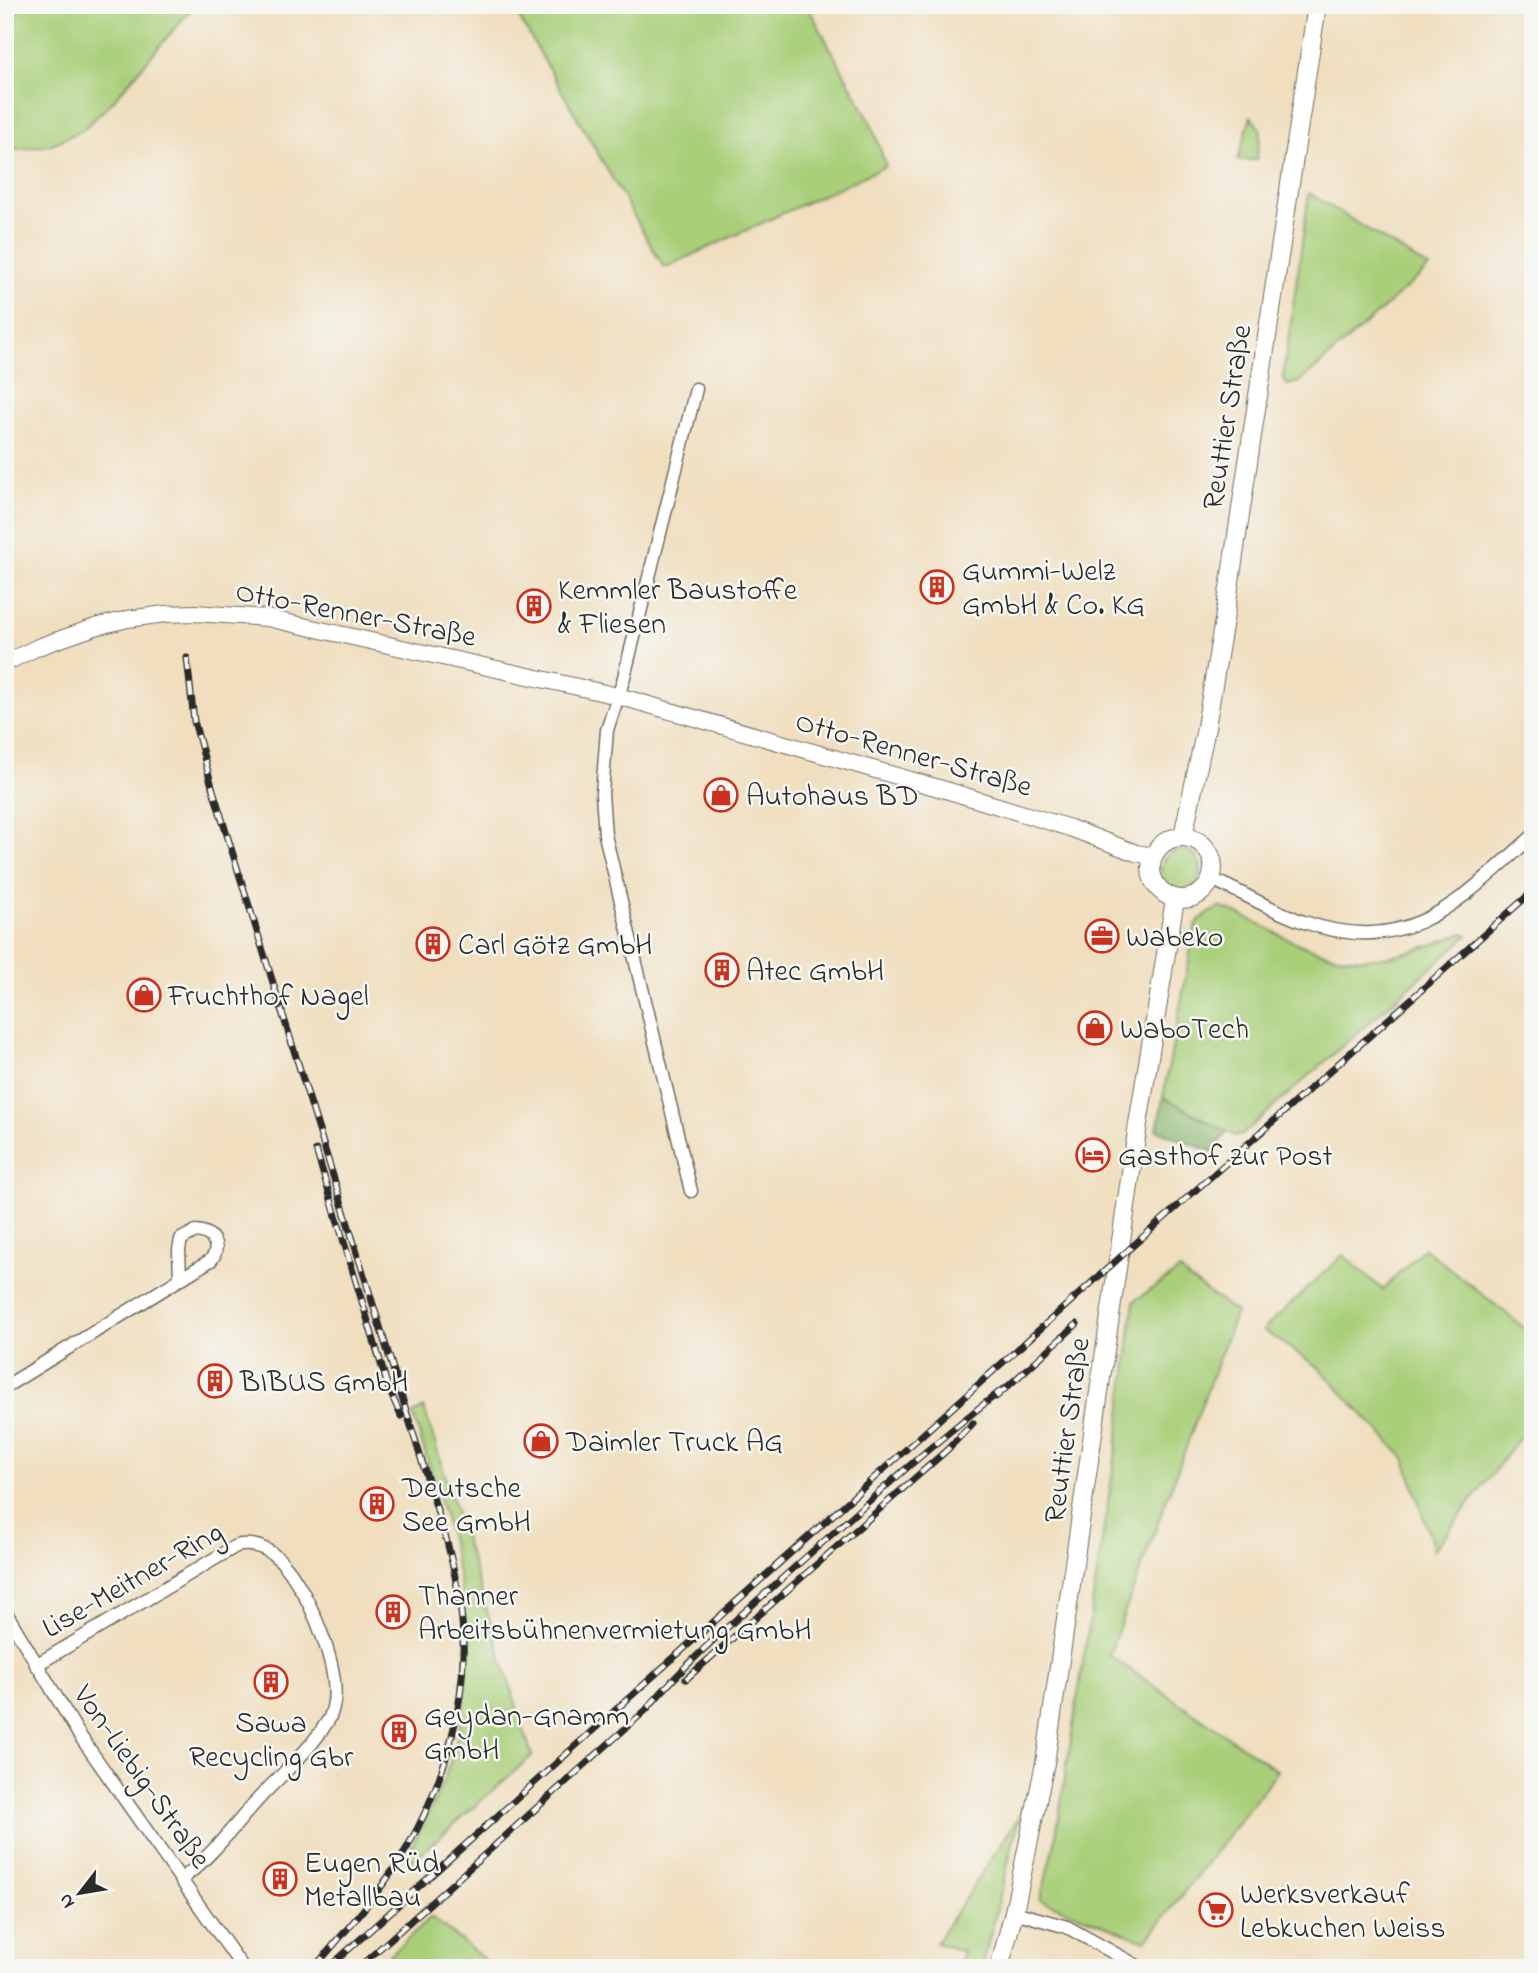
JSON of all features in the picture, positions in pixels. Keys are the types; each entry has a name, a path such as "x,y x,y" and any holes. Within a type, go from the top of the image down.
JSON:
{"main road":[{"name":"Reuttier Straße","path":"1183,836 1205,733 1226,608 1317,5"},
{"path":"1183,836 1192,838 1205,847 1213,862 1211,879 1200,894 1188,899 1175,899 1161,891 1152,879 1151,863 1165,841 1183,836"},
{"name":"Reuttier Straße","path":"999,1968 1014,1912 1045,1763 1138,1124 1175,899"}],"street":[{"path":"691,1191 673,1107 605,835 602,794 607,730 696,389"},
{"name":"Otto-Renner-Straße","path":"5,663 38,647 95,627 128,619 165,614 267,618 618,696 949,791 1070,828 1136,853 1153,856"},
{"path":"1211,879 1301,921 1333,931 1359,934 1404,929 1438,914 1472,890 1533,836"},
{"path":"5,1387 180,1278"},
{"name":"Lise-Meitner-Ring","path":"36,1665 236,1546 246,1544 269,1550 296,1579 324,1642 334,1691 328,1721 309,1745 182,1879"},
{"name":"Von-Liebig-Straße","path":"5,1611 78,1733 243,1968"},
{"path":"1014,1912 1067,1927 1141,1968"}],"green space":[{"path":"5,5 191,5 192,8 112,102 83,130 50,145 20,149 5,147"},
{"path":"512,5 807,5 871,123 886,166 664,268"},
{"path":"1251,116 1261,131 1256,160 1238,160"},
{"path":"1309,193 1429,268 1300,382 1287,385 1283,377"},
{"path":"1181,850 1195,856 1201,870 1195,884 1181,890 1167,884 1161,870 1167,856"},
{"path":"1219,907 1316,951 1338,956 1379,958 1419,949 1464,933 1468,935 1242,1135 1235,1136 1163,1097 1195,928 1199,920"},
{"path":"1163,1097 1227,1132 1212,1152 1157,1130"},
{"path":"1424,1248 1533,1335 1533,1420 1434,1550 1405,1459 1319,1368 1263,1330 1343,1255 1383,1290"},
{"path":"1180,1270 1236,1312 1109,1655 1278,1771 1146,1941 1040,1900 1054,1848 1119,1432 1134,1301"},
{"path":"424,1408 532,1756 410,1863 406,1857 440,1789 455,1746 464,1701 466,1659 465,1617 459,1577 439,1497 413,1414"},
{"path":"1020,1815 982,1968 958,1968 963,1951 936,1943"},
{"path":"431,1917 484,1959 485,1968 376,1968"}],"railway":[{"path":"187,658 194,721 213,790 447,1542 461,1613 461,1691 450,1745 432,1797 408,1846 387,1878 314,1968"},
{"path":"328,1968 1127,1251 1533,891"},
{"path":"316,1150 388,1387 401,1416"},
{"path":"996,1397 1077,1324"},
{"path":"358,1968 646,1710 699,1653 923,1454 1002,1390"},
{"path":"686,1679 947,1450 973,1423"}],"place":[{"name":"Gummi-Welz GmbH & Co. KG","path":"937,587"},
{"name":"Kemmler Baustoffe & Fliesen","path":"534,606"},
{"name":"Autohaus BD","path":"721,795"},
{"name":"Wabeko","path":"1102,936"},
{"name":"Carl Götz GmbH","path":"433,944"},
{"name":"Atec GmbH","path":"722,970"},
{"name":"Fruchthof Nagel","path":"144,995"},
{"name":"WaboTech","path":"1095,1028"},
{"name":"Gasthof zur Post","path":"1093,1155"},
{"name":"BIBUS GmbH","path":"215,1381"},
{"name":"Daimler Truck AG","path":"541,1441"},
{"name":"Deutsche See GmbH","path":"377,1504"},
{"name":"Thanner Arbeitsbühnenvermietung GmbH","path":"393,1612"},
{"name":"Sawa Recycling Gbr","path":"271,1682"},
{"name":"Geydan-Gnamm GmbH","path":"399,1732"},
{"name":"Eugen Rüd Metallbau","path":"280,1879"},
{"name":"Werksverkauf Lebkuchen Weiss","path":"1216,1910"}]}
